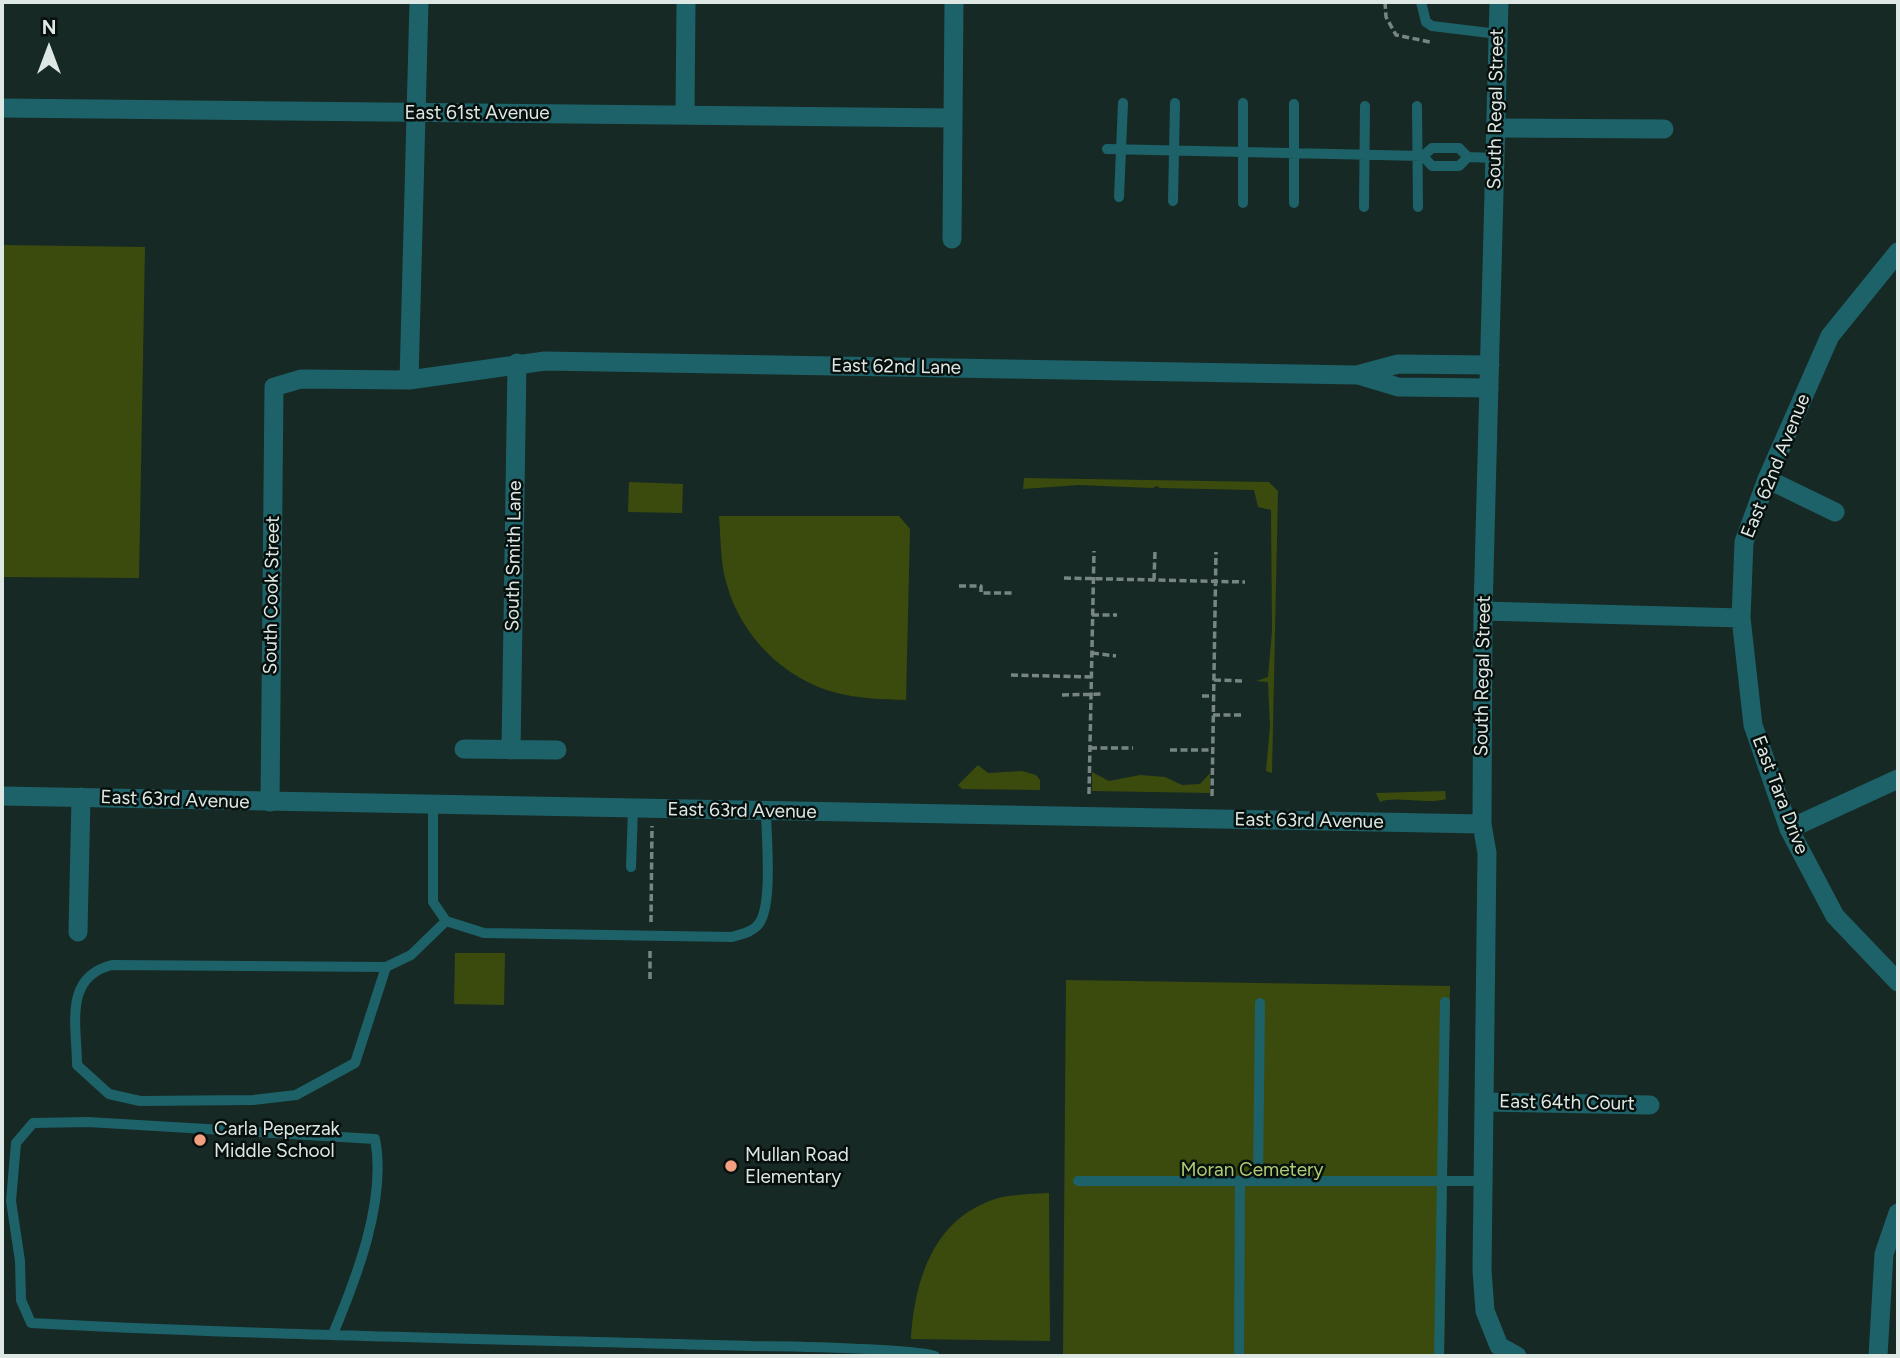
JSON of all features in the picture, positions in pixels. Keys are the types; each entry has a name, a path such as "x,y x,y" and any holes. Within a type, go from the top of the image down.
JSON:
{"street":[{"path":"409,380 419,2"},
{"path":"685,115 686,2"},
{"path":"952,239 954,2"},
{"name":"South Regal Street","path":"1496,1351 1485,1311 1482,1270 1487,853 1482,824 1483,611 1499,2"},
{"name":"East 61st Avenue","path":"2,108 952,118"},
{"path":"1496,128 1664,129"},
{"name":"East 62nd Avenue","path":"1741,618 1744,542 1767,479 1830,336 1898,253"},
{"name":"East 62nd Lane","path":"409,380 517,363 1357,375 1398,387 1489,388"},
{"name":"South Smith Lane","path":"511,750 517,363"},
{"name":"East 62nd Lane","path":"1357,375 1398,364 1490,365"},
{"name":"South Cook Street","path":"270,802 274,387 301,379 409,380"},
{"path":"1767,479 1835,512"},
{"path":"1483,611 1741,618"},
{"name":"East Tara Drive","path":"1741,618 1753,724 1790,829 1835,916 1898,982"},
{"path":"464,749 557,750"},
{"path":"1790,829 1898,779"},
{"name":"East 63rd Avenue","path":"2,796 1482,824"},
{"path":"78,932 81,797"},
{"name":"East 64th Court","path":"1485,1102 1650,1105"},
{"path":"1878,1356 1884,1254 1898,1213"},
{"path":"1496,1351 1517,1356"}],"lane":[{"path":"1420,2 1426,22 1432,26 1498,34"},
{"path":"1119,197 1123,103"},
{"path":"1173,201 1175,103"},
{"path":"1243,103 1243,203"},
{"path":"1294,104 1294,203"},
{"path":"1364,207 1365,106"},
{"path":"1417,106 1420,156 1418,207"},
{"path":"1107,149 1420,156 1432,148 1459,148 1468,157 1495,158"},
{"path":"1420,156 1432,166 1459,166 1468,157"},
{"path":"433,805 433,902 438,914 446,921 484,933 732,937 759,925 767,902 766,811"},
{"path":"631,867 633,809"},
{"path":"386,967 355,1063 296,1095 253,1100 139,1101 109,1094 77,1065 76,997 83,981 98,968 112,965 386,967 411,955 446,921"},
{"path":"1439,1356 1445,1002"},
{"path":"1258,1181 1259,1003"},
{"path":"333,1334 354,1284 376,1196 375,1139 88,1122 33,1124 16,1143 11,1200 20,1261 21,1300 31,1322 224,1334 333,1334 754,1346 935,1356"},
{"path":"1078,1181 1483,1181"},
{"path":"1239,1356 1240,1181"}],"path":[{"path":"1089,794 1094,551"},
{"path":"1154,580 1155,551"},
{"path":"1212,796 1216,552"},
{"path":"1064,578 1245,582"},
{"path":"959,586 981,586 981,593 1012,593"},
{"path":"1092,615 1117,615"},
{"path":"1092,653 1116,656"},
{"path":"1011,675 1091,677"},
{"path":"1214,680 1243,681"},
{"path":"1062,695 1103,694"},
{"path":"1202,696 1214,696"},
{"path":"1213,715 1243,715"},
{"path":"1090,748 1133,748"},
{"path":"1170,750 1213,750"},
{"path":"650,979 652,826"}],"green space":[{"path":"2,245 145,247 139,578 2,577"},
{"path":"1024,478 1269,482 1278,491 1272,773 1266,771 1270,726 1268,682 1256,681 1268,677 1272,631 1271,510 1258,507 1254,490 1079,485 1023,489"},
{"path":"629,482 683,484 682,513 628,512"},
{"path":"719,516 899,516 910,529 906,700 854,696 818,687 783,667 768,653 743,622 727,585"},
{"path":"978,765 988,773 1022,771 1036,775 1040,780 1040,790 962,789 958,785"},
{"path":"1092,772 1109,781 1140,775 1165,777 1182,785 1200,784 1210,773 1210,793 1092,791"},
{"path":"1445,791 1446,799 1438,801 1394,799 1380,802 1376,793"},
{"path":"455,953 505,953 504,1005 454,1004"},
{"name":"Moran Cemetery","path":"1066,980 1450,986 1444,1356 1063,1356"},
{"path":"1049,1193 1050,1341 911,1339 923,1275 942,1237 956,1222 973,1209 995,1199"}],"place":[{"name":"Carla Peperzak Middle School","path":"200,1140"},
{"name":"Mullan Road Elementary","path":"731,1166"}]}
